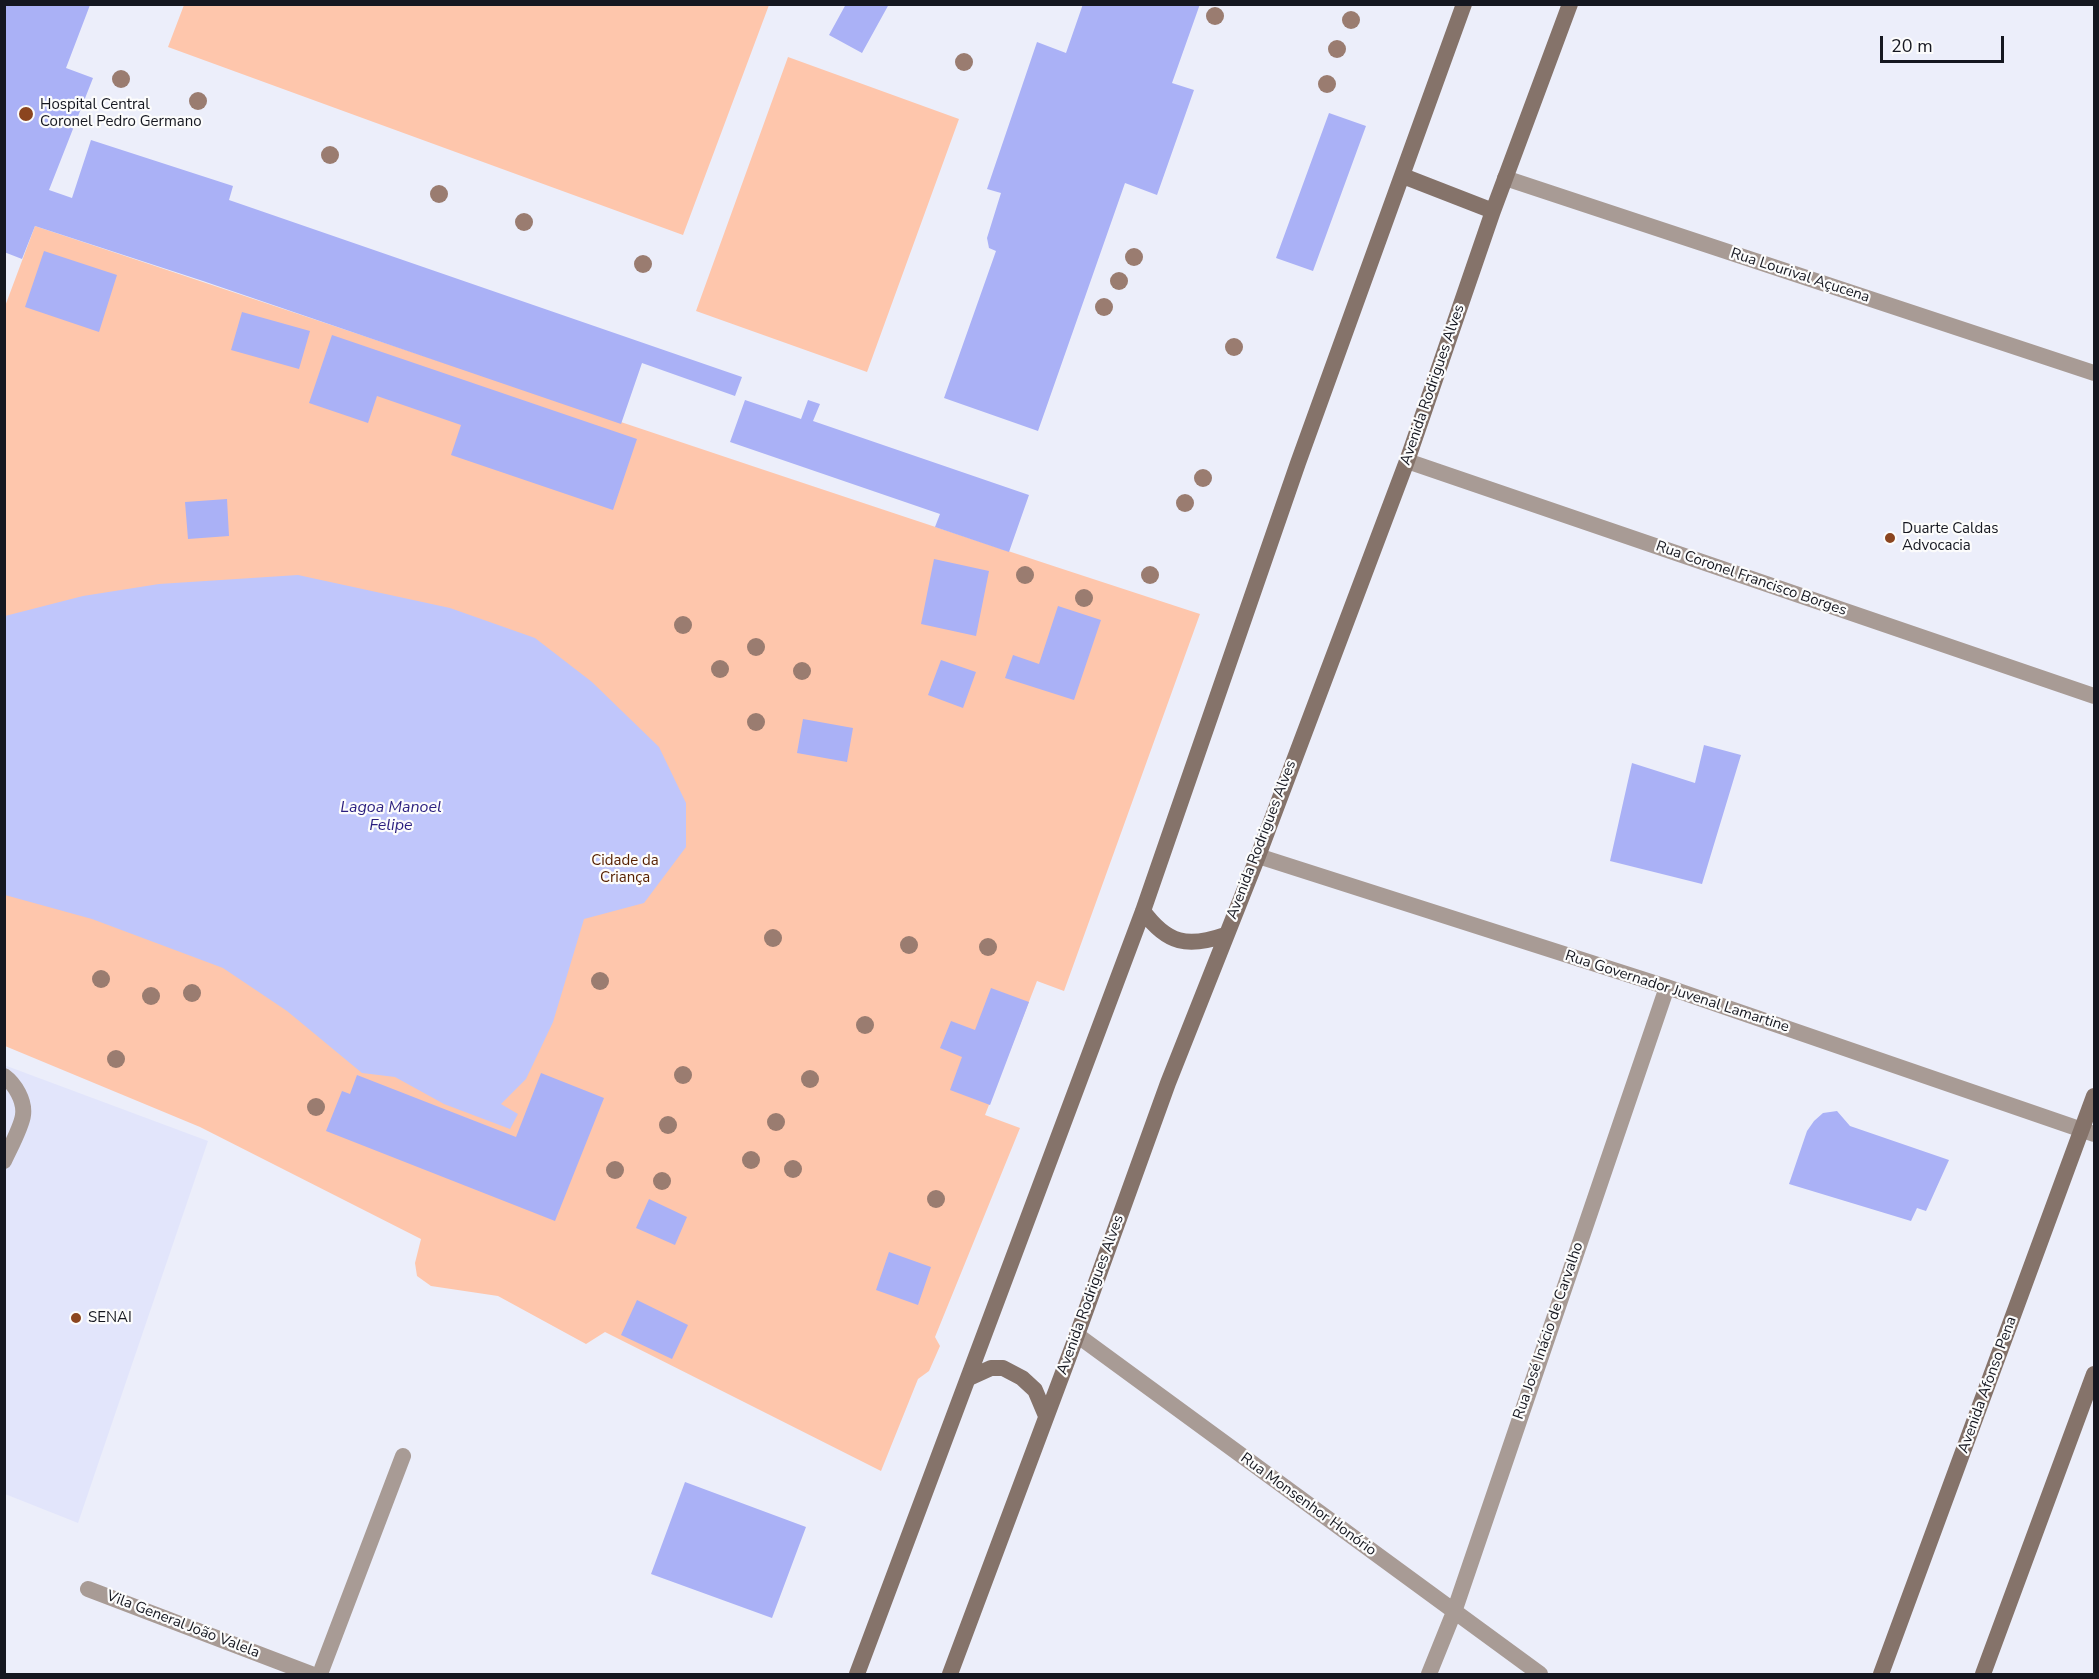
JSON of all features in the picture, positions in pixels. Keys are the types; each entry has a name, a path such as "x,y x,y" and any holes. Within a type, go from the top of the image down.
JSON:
{"main road":[{"path":"858,1674 1143,911 1298,463 1464,4"},
{"name":"Avenida Rodrigues Alves","path":"950,1674 1077,1335 1167,1083 1258,856 1407,461 1493,211 1569,4"},
{"path":"1403,176 1493,211"},
{"path":"1143,911 1154,926 1174,940 1205,942 1225,935"},
{"name":"Avenida Afonso Pena","path":"1881,1674 2088,1132 2094,1096"},
{"path":"969,1378 992,1368 1003,1368 1022,1378 1035,1390 1047,1416"},
{"path":"1983,1674 2094,1374"}],"street":[{"name":"Rua Lourival Açucena","path":"1505,178 2094,373"},
{"name":"Rua Coronel Francisco Borges","path":"1407,461 2094,696"},
{"name":"Rua Governador Juvenal Lamartine","path":"1258,856 1667,987 2088,1132"},
{"name":"Rua José Inácio de Carvalho","path":"1430,1674 1454,1612 1667,987"},
{"path":"4,1076 12,1082 20,1098 23,1115 4,1161"},
{"name":"Rua Monsenhor Honório","path":"1077,1335 1540,1674"},
{"path":"320,1674 403,1456"},
{"name":"Vila General João Valela","path":"88,1589 311,1674"}],"shaded area":[{"name":"SENAI","path":"4,1065 208,1141 78,1523 5,1494"}],"green space":[{"path":"184,4 769,5 683,235 168,47"},
{"path":"788,57 959,119 867,372 696,311"},
{"name":"Cidade da Criança","path":"35,226 1200,614 1064,991 1037,981 985,1115 1020,1128 935,1337 940,1346 929,1371 918,1379 881,1471 605,1332 586,1344 498,1296 431,1286 417,1276 415,1263 421,1239 200,1127 5,1046 4,309"}],"water":[{"name":"Lagoa Manoel Felipe","path":"298,575 450,608 535,638 592,682 659,747 686,803 686,847 644,903 584,919 553,1022 526,1079 501,1104 518,1114 510,1129 444,1104 395,1077 362,1073 287,1011 223,968 92,919 5,895 5,616 83,596 159,584"}],"building":[{"path":"846,4 889,4 862,53 829,35"},
{"path":"1083,4 1200,4 1172,83 1194,90 1157,195 1125,183 1038,431 944,398 996,251 989,248 987,238 1001,193 987,189 1037,42 1066,53"},
{"path":"4,5 90,5 66,68 93,78 49,190 72,198 91,140 233,186 229,200 742,377 735,396 642,363 621,424 35,226 22,259 4,252"},
{"path":"1329,113 1366,126 1313,271 1276,258"},
{"path":"44,251 117,275 99,332 25,307"},
{"path":"242,312 310,331 299,369 231,350"},
{"path":"332,335 637,439 613,510 451,455 461,425 377,396 368,423 309,403"},
{"path":"745,400 801,419 808,400 820,404 813,421 1029,495 1009,552 935,527 940,514 730,442"},
{"path":"227,499 229,536 188,539 185,502"},
{"path":"934,559 989,571 976,636 921,624"},
{"path":"1058,606 1101,620 1074,700 1005,678 1013,655 1039,664"},
{"path":"941,660 976,672 963,708 928,695"},
{"path":"803,719 853,728 847,762 797,753"},
{"path":"1704,745 1741,755 1702,884 1610,861 1632,763 1695,783"},
{"path":"991,988 1029,1002 990,1105 950,1090 962,1057 940,1048 951,1021 975,1030"},
{"path":"541,1073 604,1098 555,1221 326,1131 342,1091 350,1094 357,1075 516,1137"},
{"path":"1837,1111 1850,1126 1949,1160 1926,1211 1917,1208 1911,1221 1789,1184 1807,1131 1823,1113"},
{"path":"649,1199 687,1217 675,1245 636,1228"},
{"path":"889,1252 931,1267 918,1305 876,1290"},
{"path":"637,1300 688,1325 672,1359 621,1335"},
{"path":"685,1482 806,1527 772,1618 651,1574"}],"place":[{"name":"Hospital Central Coronel Pedro Germano","path":"26,114"},
{"name":"Duarte Caldas Advocacia","path":"1890,538"},
{"name":"SENAI","path":"76,1318"}]}
